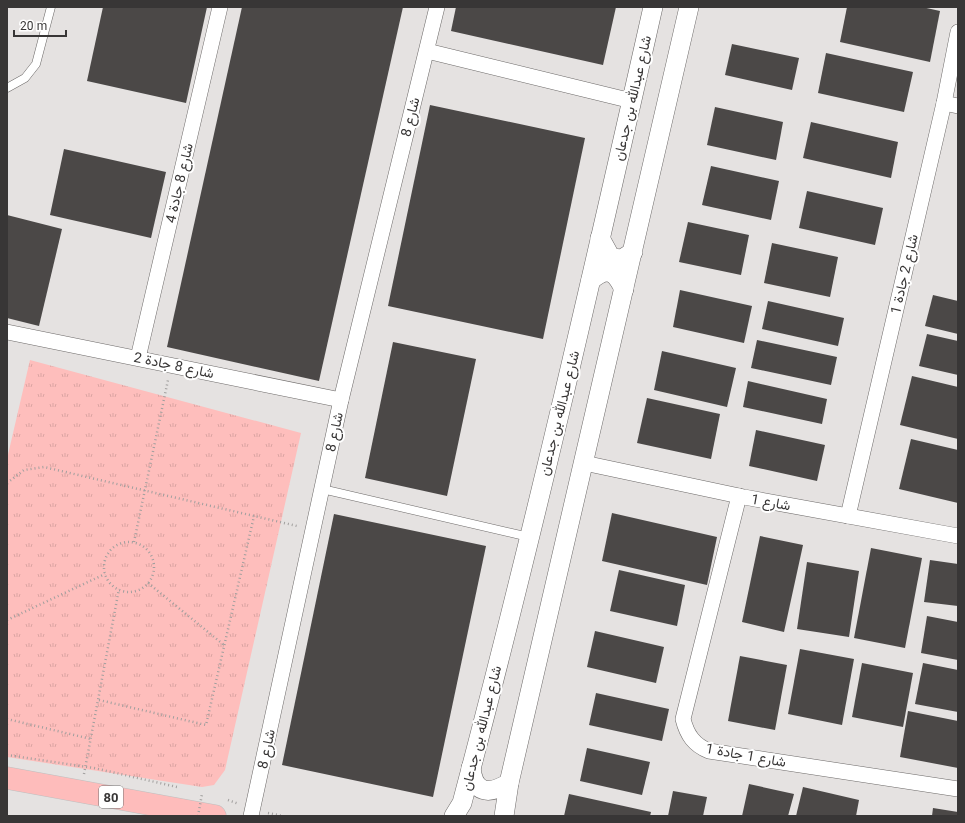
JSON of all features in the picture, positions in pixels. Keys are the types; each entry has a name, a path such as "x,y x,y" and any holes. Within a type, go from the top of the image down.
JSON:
{"highway":[{"name":"80","path":"7,778 215,816"}],"street":[{"name":"شارع 8 جادة 4","path":"138,358 220,7"},
{"name":"شارع 8","path":"251,816 341,400 437,7"},
{"name":"شارع عبدالله بن جدعان","path":"454,816 462,803 529,537 591,280 653,7"},
{"path":"504,816 509,782 689,7"},
{"name":"شارع 2 جادة 1","path":"848,516 951,104 958,32"},
{"path":"427,51 632,101"},
{"path":"600,238 611,258 622,260 633,252"},
{"path":"591,280 600,272 608,271 618,278 624,289"},
{"name":"شارع 8 جادة 2","path":"7,332 341,400"},
{"name":"شارع 1","path":"584,463 739,496 958,536"},
{"name":"شارع 1 جادة 1","path":"739,496 683,720 689,736 698,745 709,751 958,789"},
{"path":"471,768 472,780 476,786 482,789 497,790 509,782"}],"lane":[{"path":"7,88 25,78 36,64 52,7"},
{"path":"322,489 529,537"}],"path":[{"path":"134,542 171,365"},
{"path":"7,483 24,470 44,467 313,530"},
{"path":"98,700 206,725 254,516"},
{"path":"134,542 147,549 153,562 154,570 148,583 135,591 119,589 108,580 105,574 105,559 113,547 120,543 134,542"},
{"path":"7,620 105,574"},
{"path":"148,583 224,645"},
{"path":"81,792 119,589"},
{"path":"7,719 91,738"},
{"path":"198,816 202,794"}],"green space":[{"path":"30,360 301,433 225,770 214,785 202,787 7,757 7,459"}],"building":[{"path":"103,7 207,7 186,103 87,81"},
{"path":"242,7 403,7 319,381 167,347"},
{"path":"456,7 616,7 603,65 451,31"},
{"path":"847,7 922,7 940,11 930,62 840,42"},
{"path":"732,44 799,58 792,90 725,75"},
{"path":"826,53 913,72 904,112 818,93"},
{"path":"430,105 585,138 543,339 388,306"},
{"path":"715,107 783,122 776,160 707,145"},
{"path":"811,122 898,142 891,178 803,158"},
{"path":"64,149 166,172 151,238 50,215"},
{"path":"711,166 779,181 771,220 702,205"},
{"path":"807,191 883,208 875,245 799,228"},
{"path":"7,215 62,229 39,326 7,318"},
{"path":"688,222 749,235 741,275 679,262"},
{"path":"772,243 838,257 830,297 764,283"},
{"path":"680,290 752,306 744,343 673,327"},
{"path":"933,295 958,301 958,334 925,326"},
{"path":"768,301 844,318 838,346 762,329"},
{"path":"927,334 958,341 958,375 919,366"},
{"path":"757,340 837,357 831,385 751,368"},
{"path":"393,342 476,359 447,496 365,478"},
{"path":"662,351 736,368 727,407 654,390"},
{"path":"912,376 958,387 958,439 900,425"},
{"path":"748,381 827,399 822,424 743,407"},
{"path":"647,398 720,414 711,459 637,443"},
{"path":"756,430 825,445 817,481 749,466"},
{"path":"911,439 958,450 958,503 899,489"},
{"path":"612,513 717,537 707,585 602,561"},
{"path":"334,514 486,546 433,797 282,765"},
{"path":"760,536 803,545 784,632 742,622"},
{"path":"871,548 922,558 905,648 854,638"},
{"path":"930,560 958,564 958,606 924,602"},
{"path":"807,562 859,571 849,637 797,629"},
{"path":"619,570 685,585 677,626 610,611"},
{"path":"927,616 958,622 958,660 921,653"},
{"path":"595,631 664,647 656,683 587,667"},
{"path":"800,649 854,659 842,725 788,714"},
{"path":"740,656 787,665 775,730 728,721"},
{"path":"862,663 913,673 903,727 852,717"},
{"path":"923,663 958,670 958,712 915,704"},
{"path":"596,693 669,709 662,741 589,725"},
{"path":"908,711 958,721 958,768 900,757"},
{"path":"587,748 650,762 642,795 580,781"},
{"path":"749,784 794,794 788,816 742,816"},
{"path":"803,787 859,800 856,816 796,816"},
{"path":"673,791 707,797 703,816 668,816"},
{"path":"569,794 651,812 650,816 564,816"},
{"path":"933,808 958,812 958,816 932,816"}]}
